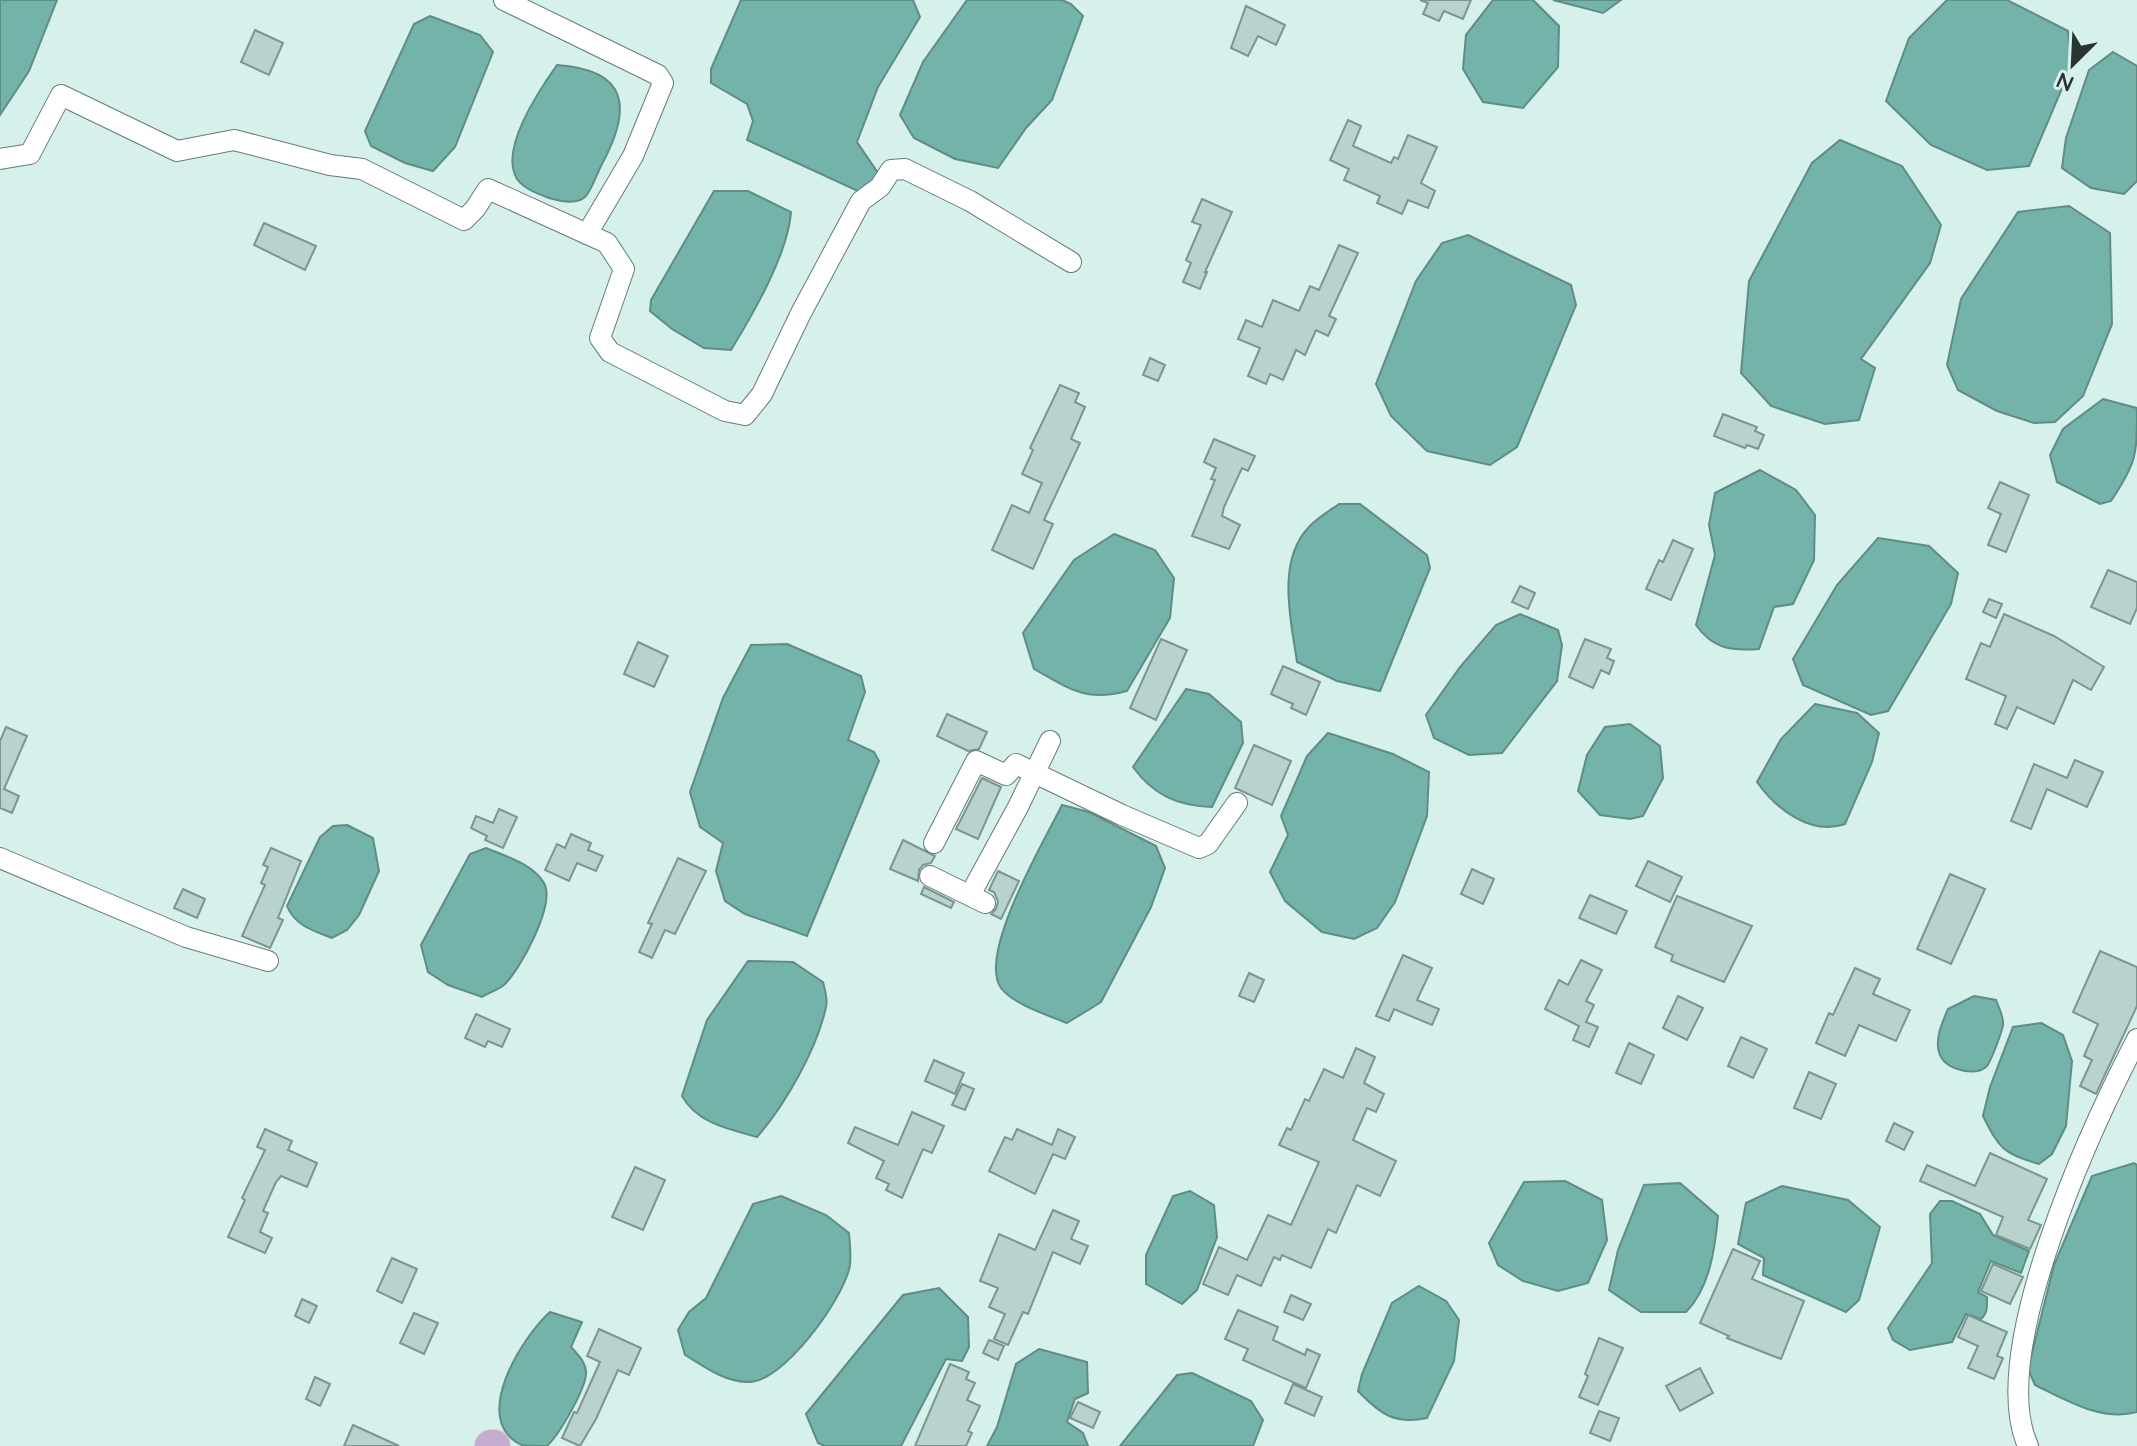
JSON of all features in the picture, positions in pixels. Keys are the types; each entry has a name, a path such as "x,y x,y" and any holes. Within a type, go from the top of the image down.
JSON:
{"street":[{"path":"504,0 658,75 663,83 633,156 587,234"},
{"path":"0,159 30,154 61,95 177,151 234,140 330,165 362,169 464,220 488,189 607,243 624,269 600,338 610,352 725,411 745,415 762,394 861,201 880,187 891,170 905,169 970,201 1071,262"},
{"path":"930,876 977,899 1050,741"},
{"path":"934,843 976,761 1006,775 1016,764 1199,848 1208,844 1237,803"},
{"path":"0,858 186,937 268,961"},
{"path":"2028,1446 2017,1401 2024,1332 2059,1210 2137,1039"}],"shaded area":[{"path":"0,0 57,0 29,71 0,115"},
{"path":"741,0 913,0 920,17 878,87 857,142 878,173 874,189 860,192 747,140 753,121 747,104 711,83 711,69"},
{"path":"967,0 1062,0 1083,16 1052,100 1026,128 998,168 955,159 914,138 900,115 923,62"},
{"path":"1493,0 1533,0 1559,26 1558,67 1523,108 1483,102 1463,69 1466,35"},
{"path":"1553,0 1621,0 1603,13"},
{"path":"1947,0 2007,0 2068,31 2072,65 2029,166 1987,170 1931,145 1886,101 1909,38"},
{"path":"430,16 480,35 493,52 455,147 433,171 405,163 371,146 365,131 414,24"},
{"path":"2113,52 2137,66 2137,181 2124,194 2091,188 2062,168 2066,138 2089,70"},
{"path":"557,65 581,68 599,75 611,84 618,95 620,109 612,144 592,186 585,197 572,202 534,192 517,179 512,163 518,133 541,88"},
{"path":"1840,140 1902,166 1941,225 1930,263 1861,359 1875,368 1859,420 1825,424 1771,406 1741,373 1749,281 1812,163"},
{"path":"714,191 748,191 791,212 776,265 731,350 704,348 672,329 650,311 651,300"},
{"path":"2069,206 2110,233 2112,324 2083,396 2055,422 2034,423 1997,411 1958,390 1947,365 1961,299 2018,212"},
{"path":"1468,235 1571,285 1576,305 1517,447 1490,465 1427,451 1391,416 1376,384 1416,281 1442,243"},
{"path":"2103,399 2137,408 2137,437 2134,458 2126,477 2111,501 2100,504 2057,482 2050,455 2063,429"},
{"path":"1760,470 1796,490 1815,515 1814,560 1793,604 1774,607 1759,649 1731,649 1716,644 1696,625 1715,555 1709,525 1715,493"},
{"path":"1339,504 1360,504 1427,555 1430,568 1380,691 1337,681 1297,662 1288,592 1292,557 1309,527"},
{"path":"1114,534 1155,550 1174,578 1170,618 1127,691 1100,695 1078,692 1034,669 1023,633 1074,560"},
{"path":"1878,538 1929,546 1958,573 1951,604 1888,711 1871,715 1803,685 1793,659 1837,585"},
{"path":"1520,614 1558,630 1562,645 1557,681 1502,753 1469,755 1434,738 1426,715 1460,667 1496,625"},
{"path":"787,644 861,676 865,692 848,740 874,752 879,761 807,936 745,914 725,901 716,871 723,843 700,827 690,792 723,698 751,645"},
{"path":"1186,689 1209,694 1241,722 1243,743 1212,807 1167,797 1149,785 1133,767"},
{"path":"1815,704 1857,713 1879,733 1872,762 1845,824 1832,827 1795,818 1774,802 1757,782 1781,739"},
{"path":"1630,724 1660,746 1663,778 1643,816 1630,819 1600,815 1578,791 1587,755 1605,727"},
{"path":"1328,733 1393,754 1429,772 1427,816 1395,902 1377,928 1354,939 1322,932 1285,901 1270,872 1288,835 1281,816 1307,756"},
{"path":"1062,805 1089,812 1156,846 1165,868 1151,907 1101,1002 1067,1023 1014,1000 1001,988 996,972 1005,924"},
{"path":"347,825 373,838 379,871 359,915 347,930 332,938 300,923 287,906 320,837 333,826"},
{"path":"486,848 533,871 544,883 546,893 541,921 519,966 504,985 482,997 448,985 428,972 421,945 470,854"},
{"path":"748,961 793,962 823,982 827,1001 822,1023 799,1076 757,1137 705,1119 682,1096 707,1020"},
{"path":"1974,996 1996,1000 2003,1025 1987,1066 1969,1071 1945,1062 1939,1051 1938,1039 1948,1009"},
{"path":"2041,1023 2063,1035 2072,1061 2066,1126 2052,1154 2039,1164 2017,1157 2004,1148 1993,1136 1983,1116 1990,1087 2013,1027"},
{"path":"2134,1163 2137,1165 2137,1412 2111,1414 2084,1408 2035,1385 2028,1369 2054,1265 2092,1176"},
{"path":"1565,1181 1602,1200 1607,1240 1588,1283 1558,1291 1523,1281 1498,1265 1489,1243 1524,1182"},
{"path":"1680,1183 1718,1216 1710,1267 1701,1291 1686,1312 1641,1312 1609,1290 1618,1250 1644,1185"},
{"path":"1782,1186 1848,1200 1880,1227 1859,1300 1846,1312 1763,1275 1764,1258 1738,1244 1746,1203"},
{"path":"1190,1191 1214,1205 1217,1237 1197,1290 1182,1304 1146,1284 1146,1255 1173,1196"},
{"path":"781,1196 826,1215 849,1233 850,1265 837,1297 794,1355 761,1379 747,1382 730,1379 685,1355 678,1330 689,1312 706,1298 753,1204"},
{"path":"1940,1201 1952,1201 1980,1214 1993,1235 2029,1251 2021,1273 1991,1261 1978,1292 1987,1297 1986,1312 1981,1319 1966,1314 1952,1342 1910,1350 1893,1340 1888,1328 1932,1263 1930,1214"},
{"path":"1419,1286 1446,1301 1459,1320 1454,1361 1427,1418 1397,1419 1374,1406 1358,1391 1392,1303"},
{"path":"939,1288 968,1317 969,1347 962,1361 946,1359 901,1446 825,1446 818,1443 806,1414 903,1295"},
{"path":"550,1312 582,1322 571,1347 585,1366 585,1381 571,1412 547,1446 522,1445 507,1433 500,1418 500,1399 515,1359 526,1340"},
{"path":"1039,1349 1087,1362 1088,1393 1075,1399 1067,1422 1083,1433 1088,1446 987,1446 997,1427 1016,1364"},
{"path":"1192,1373 1251,1401 1263,1420 1253,1446 1120,1446 1177,1375"}],"building":[{"path":"1420,0 1471,0 1463,19 1444,11 1439,21 1423,14 1428,3"},
{"path":"1246,6 1285,25 1276,45 1258,36 1248,56 1231,48"},
{"path":"255,30 283,43 269,75 241,62"},
{"path":"1348,120 1361,126 1353,146 1391,163 1394,157 1398,159 1408,135 1437,147 1421,183 1435,191 1428,208 1408,200 1402,214 1377,203 1380,196 1344,180 1349,169 1330,160"},
{"path":"1202,199 1232,212 1200,289 1183,282 1191,263 1186,260 1201,225 1192,222"},
{"path":"264,223 316,246 305,270 254,245"},
{"path":"1339,245 1358,253 1329,316 1336,319 1328,336 1316,330 1305,355 1296,350 1283,380 1270,374 1266,384 1248,376 1260,348 1238,339 1246,320 1262,327 1273,300 1299,311 1310,286 1319,290"},
{"path":"1150,358 1165,365 1158,381 1143,375"},
{"path":"1060,385 1079,393 1075,402 1085,407 1071,439 1080,443 1044,520 1053,524 1033,569 992,550 1012,505 1029,513 1042,483 1022,474 1033,450 1030,448"},
{"path":"1723,414 1757,427 1755,431 1764,435 1758,449 1747,445 1745,448 1714,436"},
{"path":"1214,439 1255,456 1248,471 1242,468 1224,507 1222,516 1240,525 1229,549 1192,536 1215,480 1211,479 1216,468 1204,462"},
{"path":"2000,482 2029,495 2006,552 1988,545 2001,514 1988,508"},
{"path":"1673,540 1693,549 1671,600 1646,589 1659,560 1663,562"},
{"path":"2108,570 2137,582 2137,608 2130,624 2091,607"},
{"path":"1520,586 1535,593 1528,609 1512,602"},
{"path":"1989,599 2002,604 1996,618 1983,612"},
{"path":"2004,614 2054,636 2104,667 2091,690 2073,680 2054,724 2017,707 2007,729 1995,724 2006,696 1966,679 1981,643 1990,647"},
{"path":"1161,639 1187,650 1156,720 1130,708"},
{"path":"1585,639 1611,649 1607,658 1614,661 1609,674 1601,670 1593,688 1569,677"},
{"path":"638,642 668,656 654,687 624,674"},
{"path":"1283,666 1320,682 1306,715 1291,708 1293,704 1271,694"},
{"path":"947,714 987,732 979,749 968,751 937,736"},
{"path":"6,727 27,736 4,789 19,796 12,813 0,808 0,741"},
{"path":"1254,745 1291,761 1272,805 1235,788"},
{"path":"2075,760 2103,772 2087,807 2047,789 2031,829 2011,821 2034,764 2067,778"},
{"path":"982,778 1001,787 978,839 956,829"},
{"path":"499,809 517,817 503,848 485,840 487,836 471,828 476,816 493,823"},
{"path":"571,834 591,843 588,850 603,856 596,871 577,863 569,881 545,870 557,844 565,848"},
{"path":"903,840 935,856 931,863 919,870 918,881 890,869"},
{"path":"271,848 301,861 278,918 283,920 270,948 242,936 265,885 261,883 268,867 263,865"},
{"path":"678,858 706,871 675,934 665,930 652,958 639,952 652,924 648,923"},
{"path":"1648,861 1682,877 1670,902 1636,886"},
{"path":"1472,869 1494,879 1483,904 1461,894"},
{"path":"998,871 1019,881 1001,919 991,914 998,901 994,892 989,890"},
{"path":"1950,874 1985,889 1951,964 1917,949"},
{"path":"924,887 954,902 951,908 921,894"},
{"path":"183,889 205,899 197,918 174,908"},
{"path":"1590,895 1627,911 1616,934 1579,918"},
{"path":"1677,896 1752,926 1724,982 1671,961 1673,955 1655,947"},
{"path":"2100,951 2137,967 2137,1006 2096,1094 2080,1086 2092,1060 2084,1056 2098,1024 2073,1012"},
{"path":"1403,955 1432,968 1417,1000 1439,1009 1432,1025 1394,1009 1389,1021 1376,1016"},
{"path":"1581,960 1602,970 1586,1001 1594,1005 1586,1022 1598,1027 1589,1047 1573,1040 1579,1026 1545,1009 1559,980 1568,985"},
{"path":"1855,968 1880,979 1873,994 1910,1010 1896,1041 1859,1025 1845,1056 1816,1043"},
{"path":"1249,973 1264,980 1254,1002 1239,996"},
{"path":"1678,996 1703,1008 1687,1040 1663,1028"},
{"path":"476,1014 510,1029 502,1047 488,1041 485,1047 465,1038"},
{"path":"1741,1037 1767,1049 1753,1078 1728,1066"},
{"path":"1629,1043 1654,1055 1641,1084 1616,1073"},
{"path":"1356,1048 1375,1057 1364,1083 1384,1094 1376,1112 1367,1108 1353,1140 1396,1161 1380,1196 1357,1185 1336,1233 1328,1229 1311,1268 1282,1255 1280,1260 1274,1257 1261,1286 1237,1275 1228,1295 1203,1284 1219,1247 1247,1260 1268,1215 1291,1225 1319,1162 1279,1145 1287,1128 1291,1130 1305,1099 1309,1101 1324,1069 1343,1078"},
{"path":"934,1060 964,1073 955,1094 925,1081"},
{"path":"1809,1072 1836,1084 1821,1119 1794,1108"},
{"path":"962,1084 974,1089 965,1110 952,1105"},
{"path":"912,1112 944,1126 932,1153 923,1149 902,1198 886,1190 889,1184 876,1178 884,1161 848,1143 855,1127 898,1145"},
{"path":"1894,1123 1913,1132 1904,1150 1886,1141"},
{"path":"265,1129 292,1141 288,1150 317,1163 307,1187 281,1176 276,1182 263,1211 268,1213 260,1232 272,1238 265,1253 228,1237 265,1150 257,1147"},
{"path":"1017,1129 1052,1145 1058,1129 1075,1137 1065,1159 1053,1154 1035,1194 989,1171 1005,1137 1012,1140"},
{"path":"1990,1153 2047,1179 2028,1220 2041,1225 2030,1249 1996,1235 2003,1217 1920,1181 1927,1165 1975,1186"},
{"path":"635,1167 665,1180 643,1230 612,1217"},
{"path":"1053,1210 1079,1221 1071,1239 1088,1246 1080,1264 1053,1252 1028,1314 1023,1312 1008,1345 994,1339 1005,1314 989,1307 998,1288 980,1281 999,1234 1035,1250"},
{"path":"1733,1249 1760,1261 1752,1279 1804,1301 1781,1359 1727,1338 1729,1336 1700,1323"},
{"path":"392,1258 417,1269 402,1303 377,1291"},
{"path":"1993,1264 2023,1277 2010,1304 1981,1291"},
{"path":"1291,1295 1311,1304 1303,1320 1284,1312"},
{"path":"302,1299 317,1306 309,1323 295,1316"},
{"path":"1238,1310 1278,1327 1273,1340 1305,1355 1307,1349 1320,1355 1306,1388 1243,1360 1248,1349 1225,1339"},
{"path":"414,1313 438,1323 424,1354 400,1343"},
{"path":"1968,1315 2007,1332 1997,1356 2003,1358 1994,1379 1968,1368 1978,1346 1958,1337"},
{"path":"599,1329 641,1348 629,1375 618,1370 580,1446 562,1438 600,1362 587,1356"},
{"path":"1599,1338 1623,1348 1598,1405 1579,1397"},
{"path":"989,1340 1004,1346 998,1360 983,1353"},
{"path":"950,1364 969,1372 966,1379 975,1383 967,1400 980,1406 968,1431 972,1433 966,1446 915,1446"},
{"path":"1700,1368 1713,1393 1680,1411 1666,1386"},
{"path":"315,1377 330,1384 320,1406 306,1399"},
{"path":"1293,1384 1322,1397 1314,1416 1285,1403"},
{"path":"1078,1402 1100,1412 1093,1428 1070,1418"},
{"path":"1599,1411 1619,1418 1610,1441 1590,1433"},
{"path":"353,1425 399,1446 344,1446"}]}
